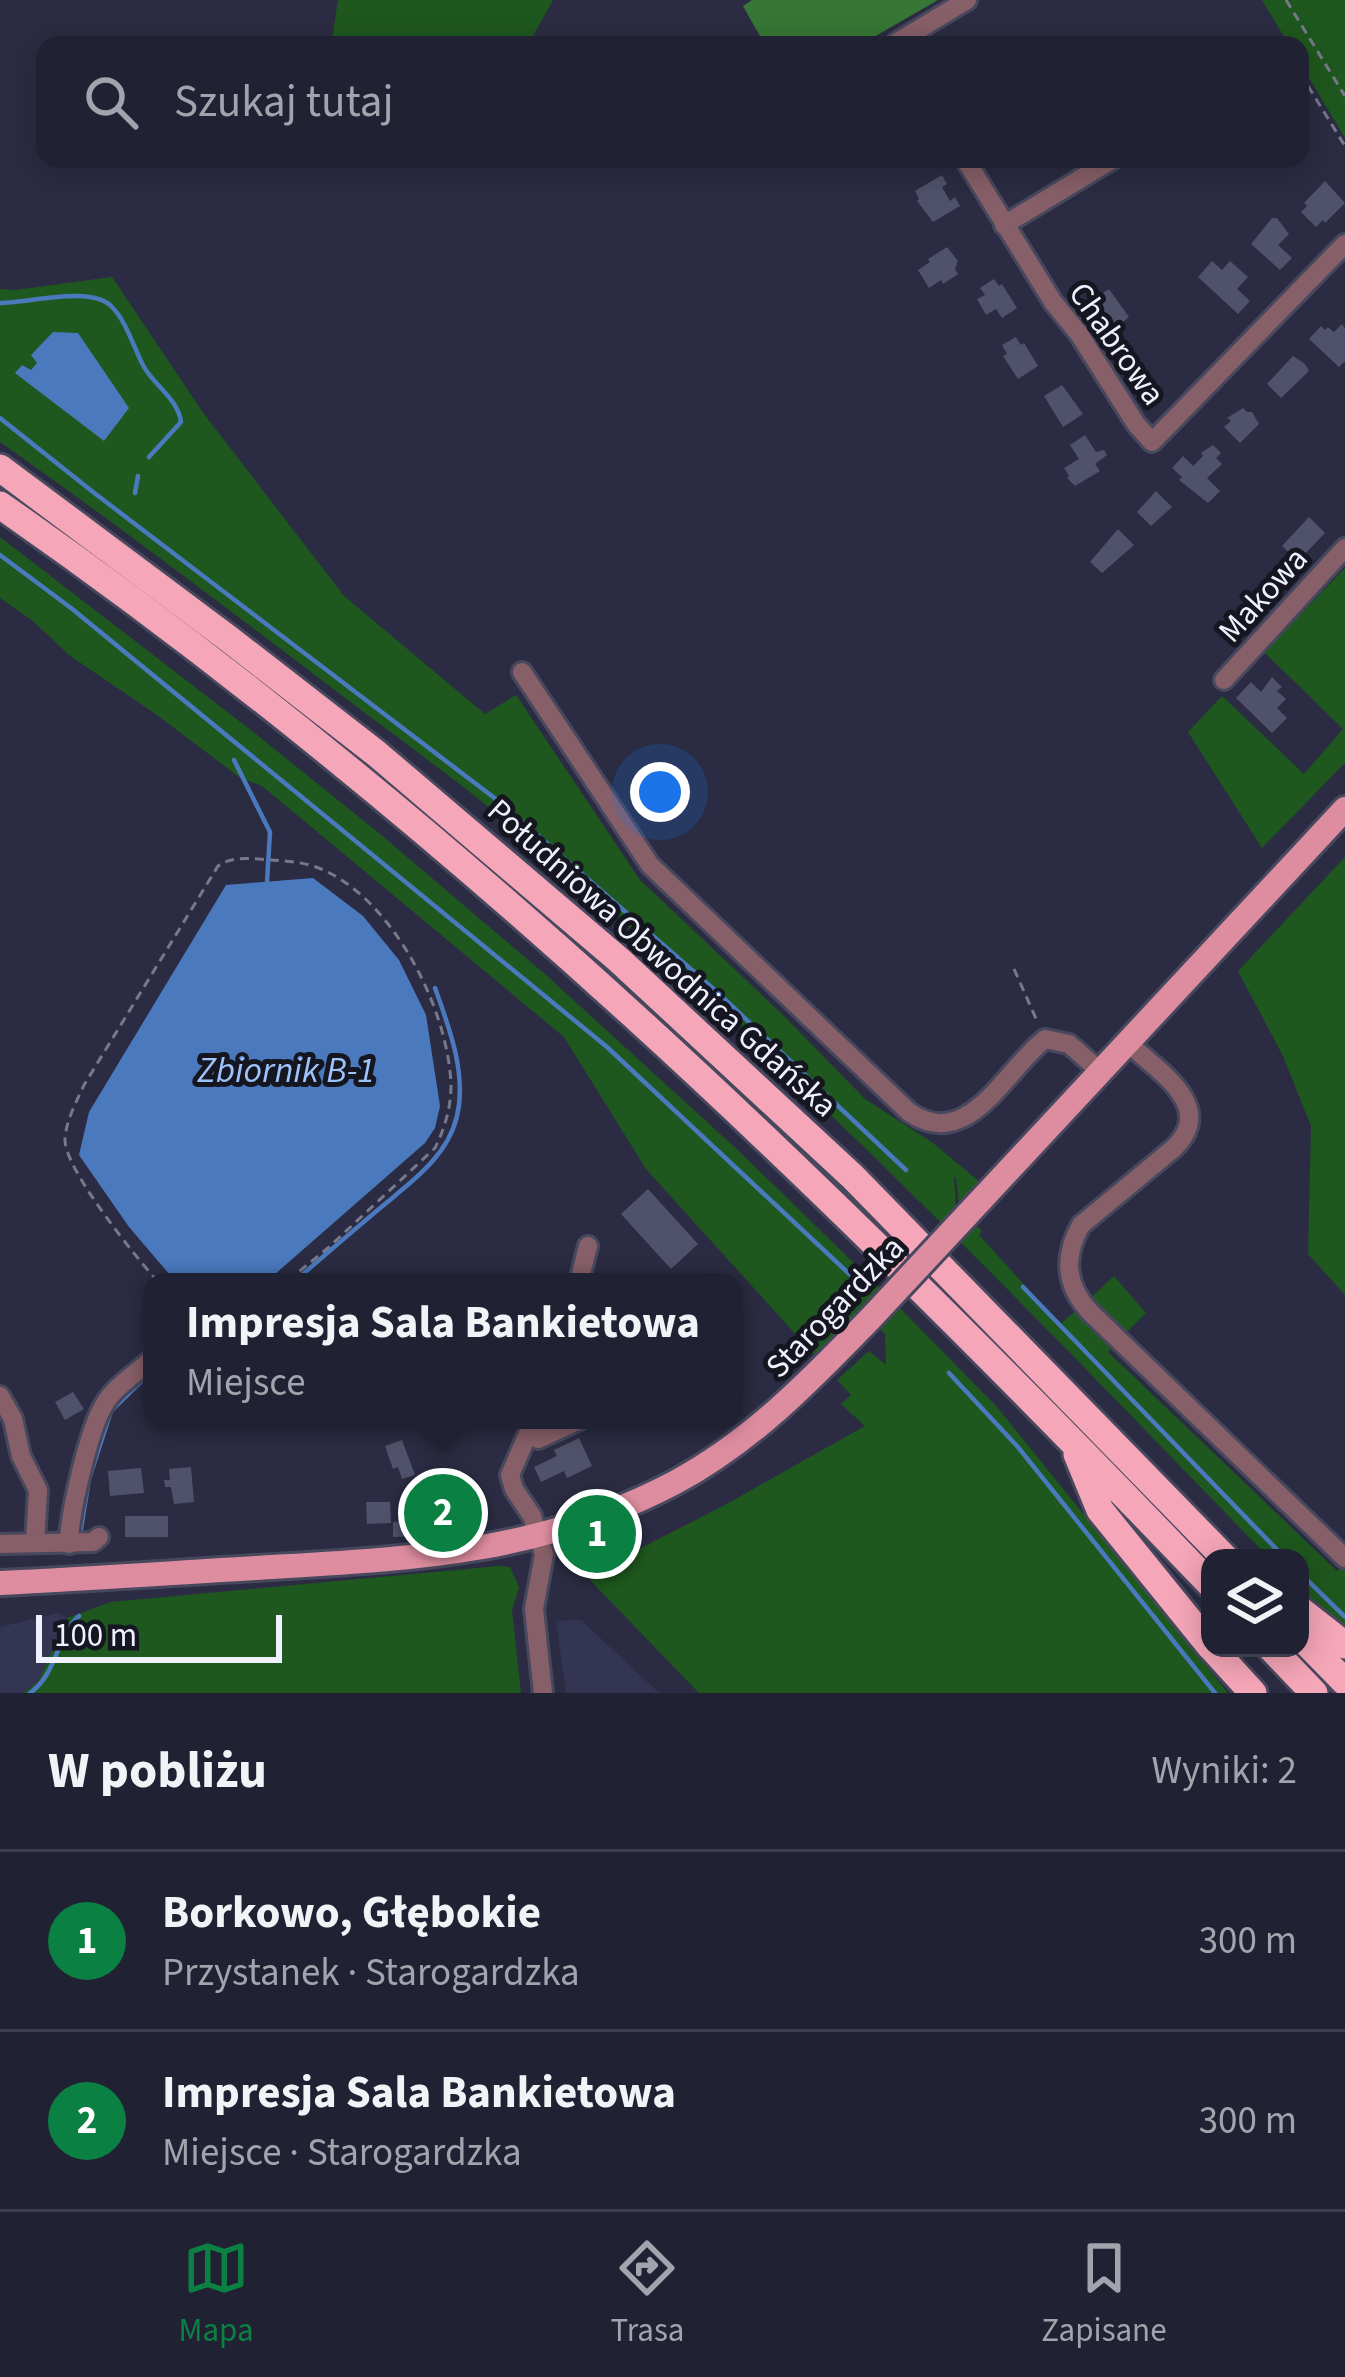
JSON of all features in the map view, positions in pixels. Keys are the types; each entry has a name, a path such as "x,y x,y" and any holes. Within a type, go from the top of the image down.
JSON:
{"highway":[{"name":"Południowa Obwodnica Gdańska","path":"0,469 362,742 619,960 853,1177 1220,1549"},
{"name":"Południowa Obwodnica Gdańska","path":"0,505 214,663 378,792 533,924 827,1195 1201,1575"},
{"path":"1070,1438 1100,1510 1201,1635"},
{"path":"1309,1617 1345,1645"},
{"path":"1309,1645 1345,1682"},
{"path":"1220,1657 1253,1693"},
{"path":"1280,1657 1314,1693"}],"main road":[{"name":"Starogardzka","path":"0,1582 413,1558 486,1549 621,1508 676,1481 725,1451 794,1397 1345,809"}],"street":[{"path":"910,36 967,0"},
{"name":"Chabrowa","path":"970,168 1053,302 1152,442 1345,244"},
{"path":"1004,225 1098,168"},
{"name":"Makowa","path":"1224,680 1345,548"},
{"path":"522,672 650,865 922,1121 953,1124 967,1118 1045,1039 1069,1044 1101,1072"},
{"path":"1128,1043 1185,1099 1190,1125 1185,1138 1081,1225 1069,1254 1071,1285 1090,1312 1345,1558"},
{"path":"581,1273 588,1246"},
{"path":"69,1544 81,1476 101,1409 143,1367"},
{"path":"0,1396 38,1490 35,1543"},
{"path":"530,1429 510,1475 532,1516 544,1554 534,1609 543,1693"},
{"path":"532,1429 538,1439 560,1429"},
{"path":"0,1544 69,1544 100,1537"}],"path":[{"path":"1286,0 1308,36"},
{"path":"1309,37 1345,95"},
{"path":"1309,88 1345,146"},
{"path":"151,1273 119,1235 64,1141 84,1084 218,866 234,858 316,867 377,913 418,968 439,1015 451,1087 435,1148 297,1273"},
{"path":"1014,969 1045,1039"}],"shaded area":[{"path":"59,1613 67,1618 38,1683 23,1693 0,1693 0,1627"},
{"path":"581,1620 659,1693 566,1693 556,1621"}],"green space":[{"path":"338,0 553,0 533,36 332,36"},
{"path":"752,0 938,0 876,36 760,36 743,6"},
{"path":"1262,0 1345,0 1345,138 1309,78 1309,36 1284,36"},
{"path":"112,277 204,414 344,596 485,714 516,695 640,880 865,1099 933,1143 981,1183 959,1206 954,1177 956,1207 1060,1324 1079,1308 1116,1343 1108,1352 1337,1571 1345,1567 1345,1631 1309,1597 1309,1549 1260,1549 898,1180 608,908 440,769 0,442 0,289"},
{"path":"0,480 477,849 783,1124 1201,1549 1201,1561 776,1132 0,494"},
{"path":"0,537 252,731 546,975 741,1153 997,1407 1228,1693 699,1693 586,1576 865,1426 841,1404 851,1395 837,1380 869,1351 886,1365 885,1334 861,1312 818,1359 646,1169 564,1037 262,786 239,777 69,655 0,598"},
{"path":"1345,568 1345,763 1262,848 1188,732 1222,696 1304,774 1343,729 1264,652"},
{"path":"1345,857 1345,1295 1308,1254 1311,1126 1283,1056 1238,971"},
{"path":"1114,1276 1146,1313 1124,1335 1088,1300"},
{"path":"510,1567 519,1587 512,1610 521,1693 23,1693 38,1682 67,1618 111,1602"}],"water":[{"path":"53,332 78,333 129,408 104,441 15,373 22,365 31,370 37,363 31,355"},
{"name":"Zbiornik B-1","path":"313,878 363,916 399,960 426,1015 440,1106 435,1128 425,1143 276,1273 168,1273 79,1155 89,1112 226,885"}],"building":[{"path":"942,175 950,201 955,197 960,206 933,222 915,191"},
{"path":"1325,181 1345,203 1316,227 1301,212"},
{"path":"1272,218 1289,234 1278,245 1292,258 1280,270 1251,244"},
{"path":"947,247 958,261 958,274 929,288 918,270"},
{"path":"1212,261 1222,270 1230,261 1248,277 1237,289 1250,301 1238,314 1198,277"},
{"path":"994,279 1017,308 1002,318 996,309 986,315 977,299 985,295 980,288"},
{"path":"1109,289 1129,317 1118,326 1111,327 1095,298"},
{"path":"1342,324 1345,361 1339,367 1309,339 1321,326 1334,332"},
{"path":"1016,337 1038,366 1018,379 1003,356 1007,354 1002,345"},
{"path":"1293,356 1309,371 1281,398 1267,384"},
{"path":"1062,385 1083,414 1063,427 1044,396"},
{"path":"1243,408 1259,424 1240,443 1224,427 1231,421 1227,418"},
{"path":"1085,435 1096,452 1104,450 1107,455 1095,464 1100,471 1075,486 1064,468 1079,459 1070,445"},
{"path":"1213,445 1221,453 1216,458 1222,464 1207,478 1220,491 1208,503 1179,480 1182,477 1172,468 1183,456 1193,466"},
{"path":"1156,491 1172,507 1151,526 1137,512"},
{"path":"1309,517 1325,533 1298,561 1282,546"},
{"path":"1118,529 1134,545 1102,573 1090,562"},
{"path":"1272,677 1286,699 1277,708 1287,718 1272,733 1236,698 1251,682 1261,692"},
{"path":"648,1189 698,1244 671,1269 621,1214"},
{"path":"73,1392 84,1409 65,1420 55,1402"},
{"path":"579,1438 592,1466 567,1478 564,1471 541,1482 534,1467"},
{"path":"402,1440 415,1475 402,1479 385,1446"},
{"path":"191,1467 194,1502 174,1504 171,1487 165,1487 164,1480 170,1480 169,1469"},
{"path":"141,1468 144,1493 110,1496 108,1471"},
{"path":"444,1492 445,1501 460,1500 463,1522 426,1527 423,1504 435,1503 434,1493"},
{"path":"366,1502 390,1502 391,1523 367,1524"},
{"path":"125,1516 168,1516 168,1537 125,1537"},
{"path":"416,1520 417,1536 393,1537 393,1522"}],"waterway":[{"path":"0,303 75,296 112,307 181,422 149,457"},
{"path":"0,418 501,803 717,992 906,1170"},
{"path":"135,493 138,476"},
{"path":"0,555 607,1047 860,1284"},
{"path":"234,760 270,832 267,882"},
{"path":"304,1273 423,1171 452,1132 460,1100 458,1067 435,988"},
{"path":"1023,1287 1276,1549"},
{"path":"949,1373 1017,1446 1215,1693"},
{"path":"80,1535 89,1479 111,1411 143,1380"},
{"path":"1309,1582 1345,1617"},
{"path":"30,1693 46,1676 79,1616"}],"place":[{"name":"Impresja Sala Bankietowa","path":"443,1513"},
{"name":"Borkowo, Głębokie","path":"597,1534"}]}
